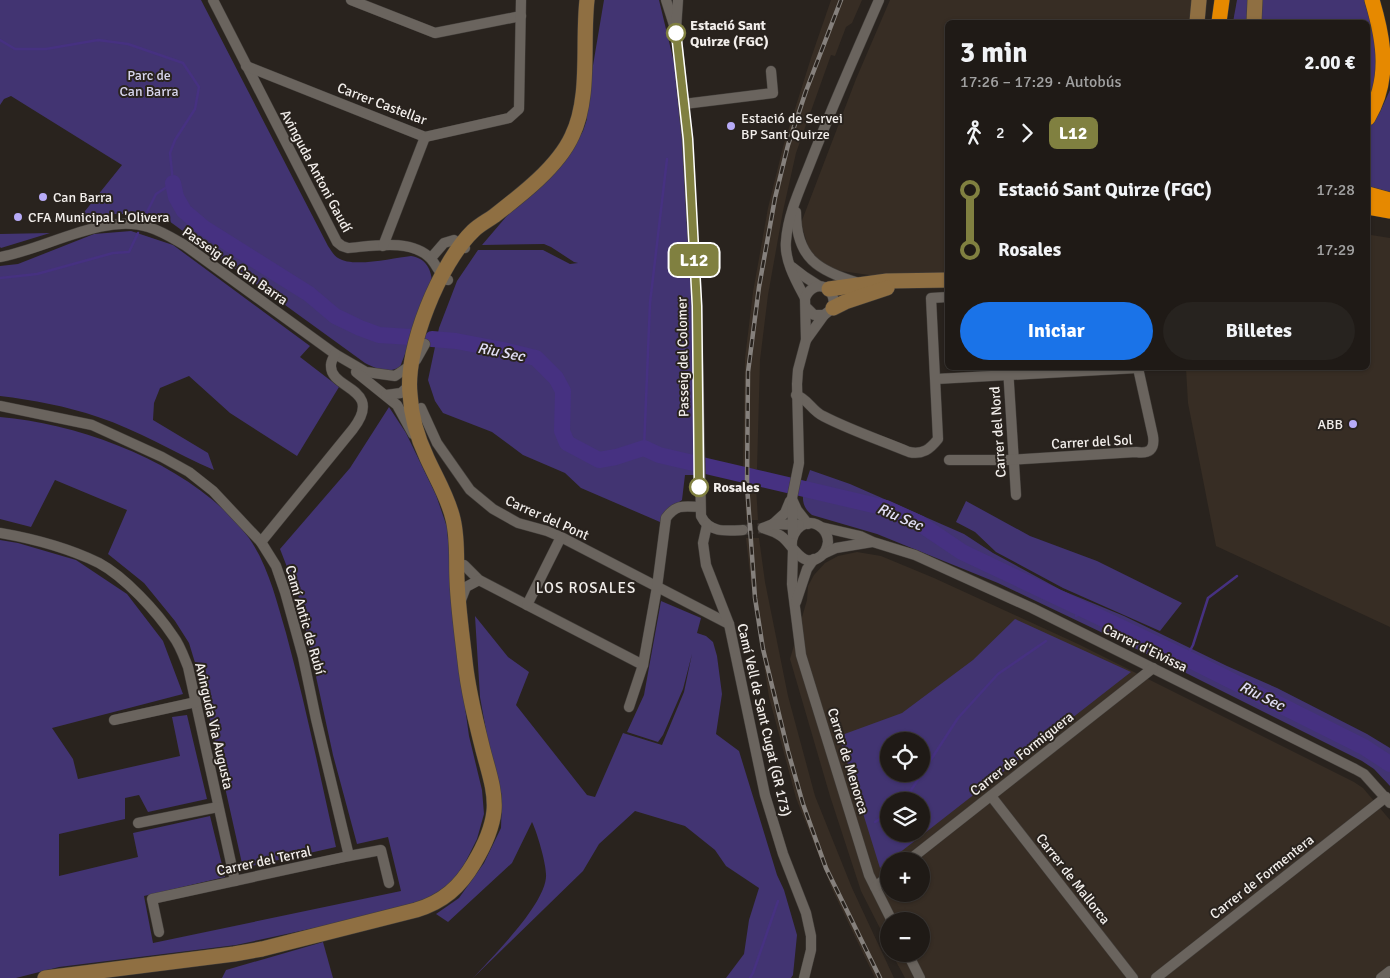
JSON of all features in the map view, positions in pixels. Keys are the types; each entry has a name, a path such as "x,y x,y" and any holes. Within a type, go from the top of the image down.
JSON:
{"highway":[{"path":"1220,20 1222,0"},
{"path":"1228,20 1230,0"},
{"path":"1370,115 1383,96 1388,74 1386,46 1372,0"},
{"path":"1370,195 1390,200"},
{"path":"1370,207 1390,211"}],"main road":[{"path":"45,978 262,949 416,910 444,898 460,884 475,862 489,833 494,813 493,794 468,683 459,614 454,522 450,506 426,454 412,411 409,386 411,365 424,318 445,277 464,247 494,216 549,168 572,138 580,112 583,93 587,0"},
{"path":"1197,20 1199,0"},
{"path":"1254,20 1255,0"},
{"path":"445,277 419,368 419,385 421,408 457,513 464,565 473,583 472,699"},
{"path":"824,288 887,282 945,280"},
{"path":"829,312 845,302 886,288 926,281"}],"street":[{"name":"Avinguda Antoni Gaudí","path":"213,0 337,242 348,248 400,245 410,247 431,258"},
{"path":"351,0 435,33 520,16"},
{"name":"Carrer Castellar","path":"246,66 425,137 509,118 519,110 521,0"},
{"name":"Passeig del Colomer","path":"666,0 676,29"},
{"name":"Passeig del Colomer","path":"678,0 676,29 684,104 697,306 700,507 701,516 707,525"},
{"path":"829,312 814,315 806,303 791,266 786,242 796,199 816,147 879,0"},
{"path":"684,104 773,92 771,71"},
{"path":"383,246 425,137"},
{"path":"796,199 797,235 810,259 824,270 862,284"},
{"name":"Passeig de Can Barra","path":"0,257 16,254 109,224 146,226 186,246 335,354 366,372 376,375 395,376 411,365"},
{"path":"445,277 431,258 444,243 454,240 464,247"},
{"path":"791,266 824,288 834,299 829,312 806,340"},
{"path":"773,524 821,528 828,538 828,544 818,557 802,558 782,536 763,528 773,524 784,513 792,496 799,463 796,395 798,370 806,340 806,303 813,288 824,288"},
{"path":"796,395 801,396 820,415 909,452 922,452 932,446 938,439 931,298 945,297"},
{"path":"386,395 401,392 414,380 414,367 418,356 426,344"},
{"path":"261,542 353,428 362,413 362,401 358,394 336,378 332,372 331,365 335,354 386,395 402,412 426,454"},
{"path":"936,380 1008,371 1051,370"},
{"name":"Carrer del Sol","path":"949,460 1014,460 1144,453 1151,451 1154,442 1138,370"},
{"name":"Carrer del Nord","path":"1008,371 1016,495"},
{"name":"Camí Antic de Rubí","path":"0,406 92,425 162,457 189,472 213,491 261,542 276,566 286,592 349,856"},
{"name":"Carrer del Pont","path":"421,408 437,443 470,490 493,509 518,523 561,537 729,624"},
{"path":"792,496 797,510 799,527 793,548"},
{"path":"792,496 799,527"},
{"path":"629,707 644,665 666,518 671,510 677,507 700,507"},
{"path":"707,525 715,530 743,530"},
{"name":"Camí Vell de Sant Cugat (GR 173)","path":"707,525 703,543 706,564 729,624 765,795 783,854 806,913 810,936 810,950 804,978"},
{"name":"Carrer d'Eivissa","path":"821,528 860,536 915,555 1032,608 1355,769 1364,774 1388,800"},
{"name":"Avinguda Via Augusta","path":"0,533 26,537 62,547 101,564 128,585 150,607 174,637 188,667 235,881"},
{"path":"526,605 561,537"},
{"name":"Carrer d'Eivissa","path":"818,557 836,548 873,542"},
{"name":"Carrer de Menorca","path":"793,548 792,584 796,603 801,655 869,875 888,912"},
{"name":"Carrer de Menorca","path":"796,603 803,580 818,557"},
{"path":"459,614 462,595 473,583 526,605 644,665"},
{"name":"Carrer de Formiguera","path":"919,852 1154,668"},
{"path":"114,720 196,702"},
{"name":"Carrer de Mallorca","path":"991,796 1132,978"},
{"name":"Carrer de Formentera","path":"1156,978 1388,800"},
{"path":"138,823 218,807"},
{"name":"Carrer del Terral","path":"159,932 152,899 349,856 381,850 389,883"},
{"path":"875,887 880,883"},
{"path":"912,962 920,978"},
{"path":"1381,978 1390,971"}],"shaded area":[{"path":"831,0 862,0 852,23 846,27 835,56 831,55 796,153 783,211 768,295 760,360 757,469 743,469 745,358 753,292 768,208 783,147"},
{"path":"890,0 1195,0 1192,20 945,20 945,275 890,278 841,271 828,267 817,260 809,250 801,223 856,79"},
{"path":"1370,235 1390,238 1390,627 1216,546 1188,403 1186,370 1370,370"},
{"path":"745,486 756,486 758,520 746,520"},
{"path":"746,538 759,538 765,582 788,696 815,796 852,888 880,948 880,962 887,962 894,978 875,978 832,889 796,798 769,697"},
{"path":"857,552 881,556 934,578 1078,644 1363,788 1390,820 1390,978 905,978 896,962 930,962 930,912 880,912 880,928 861,891 830,796 790,659 807,600 808,586 814,575 825,563 838,556"}],"green space":[{"name":"Parc de Can Barra","path":"0,0 201,0 328,246 334,254 345,261 353,262 373,262 411,256 421,259 427,266 431,274 432,284 400,367 386,370 378,369 365,363 169,221 127,214 104,214 77,221 122,165 11,96 4,99 0,105"},
{"path":"604,0 659,0 684,104 699,475 685,475 682,500 667,512 660,522 581,488 565,473 523,455 492,432 443,413 435,401 428,380 439,328 457,281 478,250 543,250 570,264 578,263 544,244 482,245 511,211 568,155 583,131 587,119 587,101"},
{"path":"1237,0 1251,0 1249,20 1233,20"},
{"path":"1261,0 1364,0 1370,20 1259,20"},
{"path":"1370,21 1382,62 1370,101"},
{"path":"1390,90 1390,192 1370,187 1370,124 1380,112"},
{"path":"131,231 173,245 310,346 300,357 339,387 297,456 230,413 189,376 160,388 154,403 153,420 208,453 214,470 113,422 49,404 0,396 0,266 18,264 94,234"},
{"path":"50,233 1,248 0,247 0,234"},
{"path":"389,407 406,433 436,495 447,527 457,650 469,736 482,790 484,814 477,839 464,865 448,887 433,898 342,922 236,945 59,967 16,978 0,978 0,540 18,543 76,560 127,594 163,641 183,694 52,728 73,759 78,779 180,756 172,717 187,715 207,799 148,812 139,795 125,798 125,819 59,834 59,876 138,857 133,833 210,816 225,877 144,896 153,943 401,891 388,837 357,844 333,755 299,598 280,549 350,468"},
{"path":"0,417 33,421 67,429 102,440 170,470 200,490 227,513 249,538 267,572 286,633 306,712 336,847 243,868 203,689 189,643 175,621 144,583 108,554 127,510 55,480 31,527 0,519"},
{"path":"810,470 850,484 964,534 993,553 1061,590 1124,616 1277,688 1367,734 1390,748 1390,786 1374,769 1362,761 1172,666 998,583 877,534 812,515 804,505 803,500 804,488"},
{"path":"966,501 1030,536 1097,561 1182,603 1160,631 1063,588 996,552 975,532 956,522"},
{"path":"661,601 701,618 697,633 706,636 713,642 717,656 722,694 716,734 739,751 777,875 784,890 797,935 793,975 791,978 726,978 744,954 749,920 759,888 726,866 715,850 685,826 635,811 599,844 583,871 473,978 529,914 544,886 546,874 541,848 532,822 512,863 448,922 436,914 459,898 484,863 501,828 502,797 487,736 480,697 475,616 508,657 529,672 516,705 587,795 595,797 623,733 662,745 684,692 692,654 683,689 663,735 658,742 627,732 644,695"},
{"path":"1015,619 1131,672 930,829 930,792 880,792 880,842 913,842 900,852 880,852 880,868 839,736 902,713 973,660"},
{"path":"323,942 333,978 222,978 226,970"}],"waterway":[{"path":"0,40 15,49 46,49 98,40 128,44 183,63 199,87 195,109 175,140 170,153 173,183 156,194 144,218"},
{"path":"644,448 650,303 667,159"},
{"name":"Riu Sec","path":"173,183 176,197 184,211 204,228 309,294 335,316 379,335 411,337"},
{"path":"0,278 37,274 113,253 129,252 138,233"},
{"name":"Riu Sec","path":"432,339 456,341 536,358 556,378 563,391 562,431 567,443 599,460 644,448 659,455 886,508 919,523 962,552 1186,658 1364,747 1390,764"},
{"path":"1186,658 1193,645 1208,598 1237,576"},
{"path":"1076,616 1084,610"},
{"path":"910,792 958,718 998,674 1046,641"},
{"path":"875,822 880,819"},
{"path":"750,978 778,901"}],"tunnel":[{"path":"743,530 763,528"}],"railway":[{"path":"841,0 806,91 788,145 775,198 759,287 748,372 747,485 755,598 763,649 788,751 803,804 826,868 880,978"}],"bus line":[{"name":"L12","path":"676,33 688,139 697,306 699,487"}],"place":[{"name":"Estació Sant Quirze (FGC)","path":"676,33"},
{"name":"Estació de Servei BP Sant Quirze","path":"731,126"},
{"name":"Can Barra","path":"43,197"},
{"name":"CFA Municipal L'Olivera","path":"18,217"},
{"name":"ABB","path":"1353,424"},
{"name":"Rosales","path":"699,487"}],"district":[{"name":"LOS ROSALES","path":"586,588"}]}
